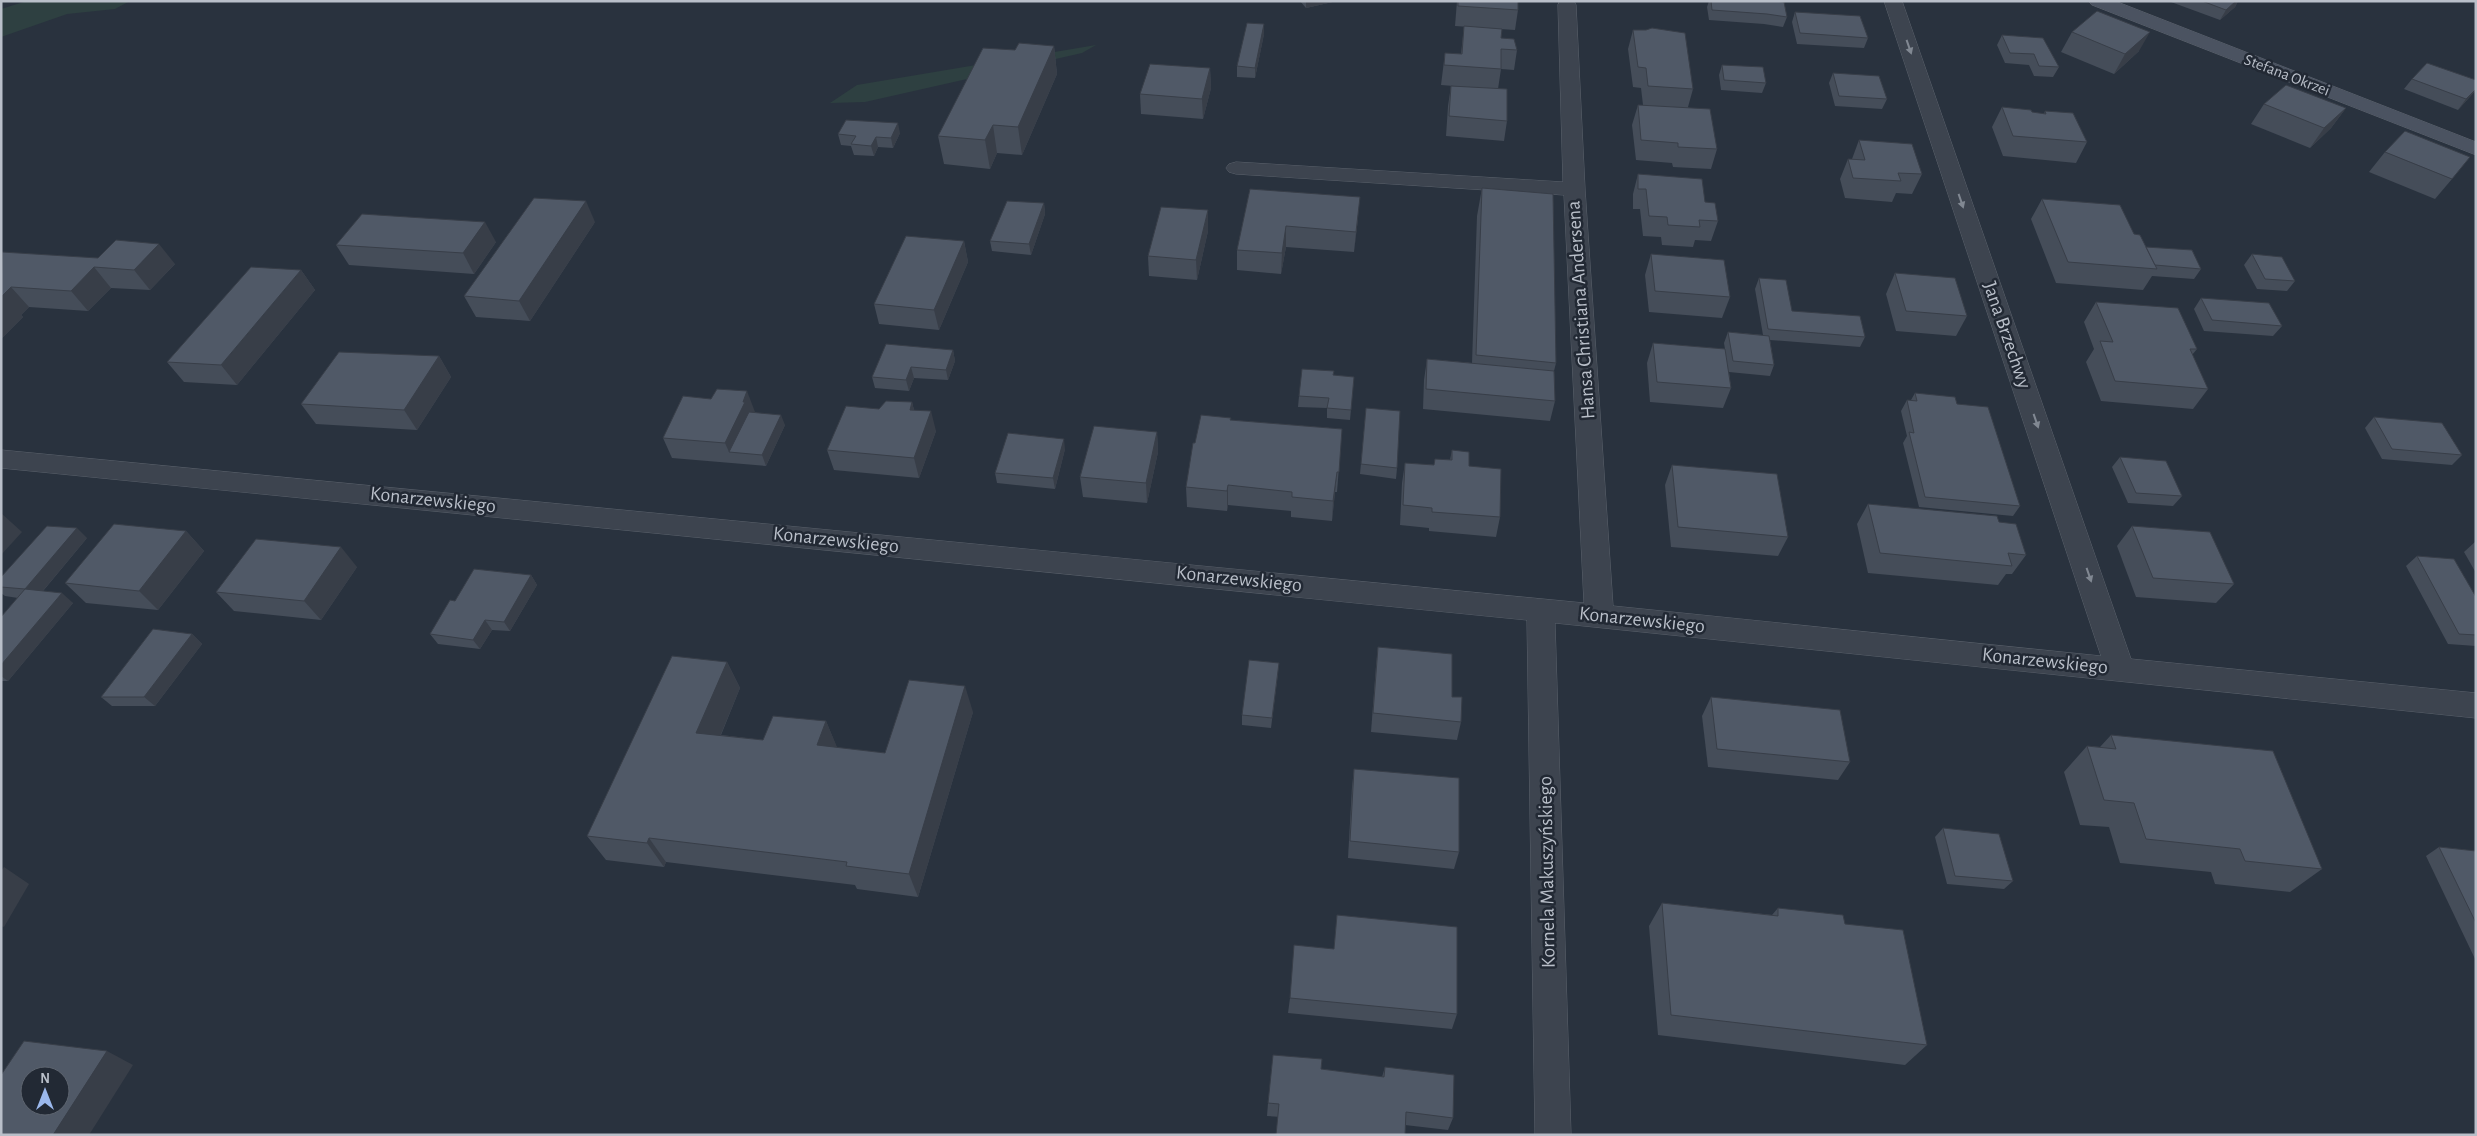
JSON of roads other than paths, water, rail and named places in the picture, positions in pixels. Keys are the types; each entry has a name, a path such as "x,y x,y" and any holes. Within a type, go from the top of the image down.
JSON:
{"street":[{"name":"Jana Brzechwy","path":"1893,1 2120,668"},
{"name":"Stefana Okrzei","path":"2098,1 2476,149"},
{"name":"Hansa Christiana Andersena","path":"1567,4 1574,189 1599,615"},
{"path":"1236,168 1574,189"},
{"name":"Konarzewskiego","path":"1,459 1599,615 2476,706"},
{"name":"Kornela Makuszyńskiego","path":"1541,610 1553,1135"}]}
